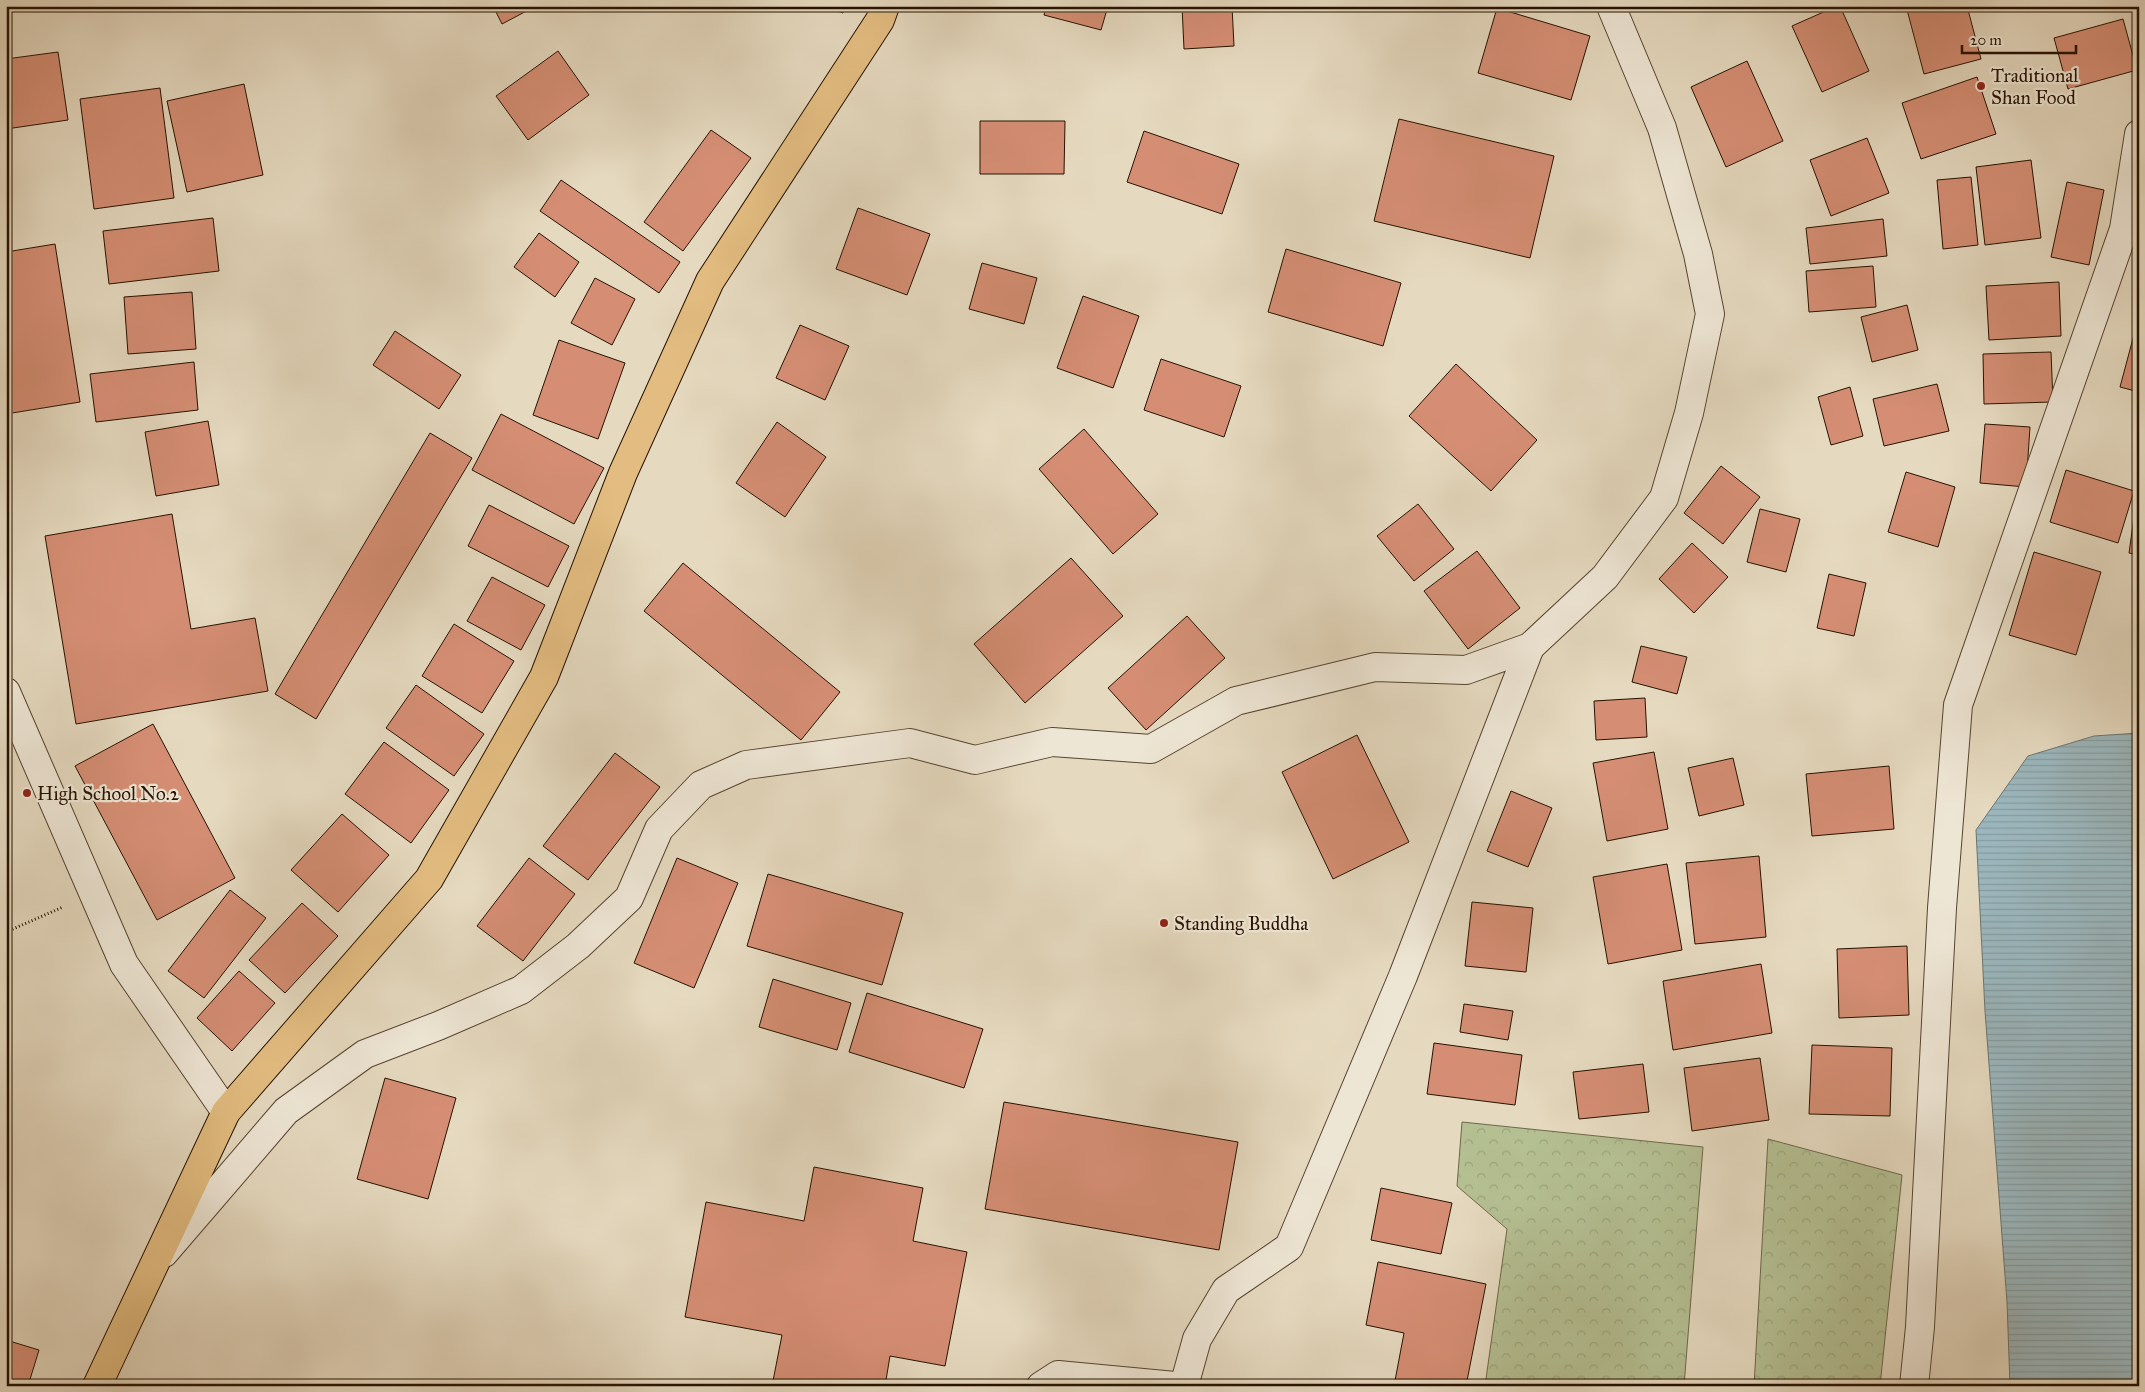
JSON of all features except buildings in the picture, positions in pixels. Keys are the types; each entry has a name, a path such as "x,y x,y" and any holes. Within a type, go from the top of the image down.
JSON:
{"highway":[{"path":"97,1386 226,1112 429,879 544,677 623,473 710,281 880,20 885,6"}],"street":[{"path":"156,1261 286,1111 365,1054 438,1026 521,990 578,946 629,898 659,829 701,785 746,765 910,743 975,760 1052,742 1151,749 1236,701 1375,667 1466,670 1530,647 1606,577 1664,498 1688,413 1710,314 1698,254 1662,128 1611,6"},
{"path":"1914,1386 1920,1326 1942,908 1958,705 2124,229 2139,134"},
{"path":"1184,1386 1197,1339 1226,1290 1289,1247 1403,976 1530,647"},
{"path":"6,692 124,964 226,1112"},
{"path":"1041,1386 1058,1375 1175,1386"}],"path":[{"path":"6,932 93,894"}],"green space":[{"path":"1462,1122 1703,1147 1684,1386 1485,1386 1507,1229 1457,1186"},
{"path":"1768,1139 1902,1175 1880,1386 1754,1386"}],"water":[{"path":"2139,733 2139,1386 2010,1386 2007,1302 1985,1011 1976,830 2028,756 2094,736"}],"place":[{"name":"Traditional Shan Food","path":"1981,86"},
{"name":"High School No.2","path":"27,793"},
{"name":"Standing Buddha","path":"1164,923"}]}
